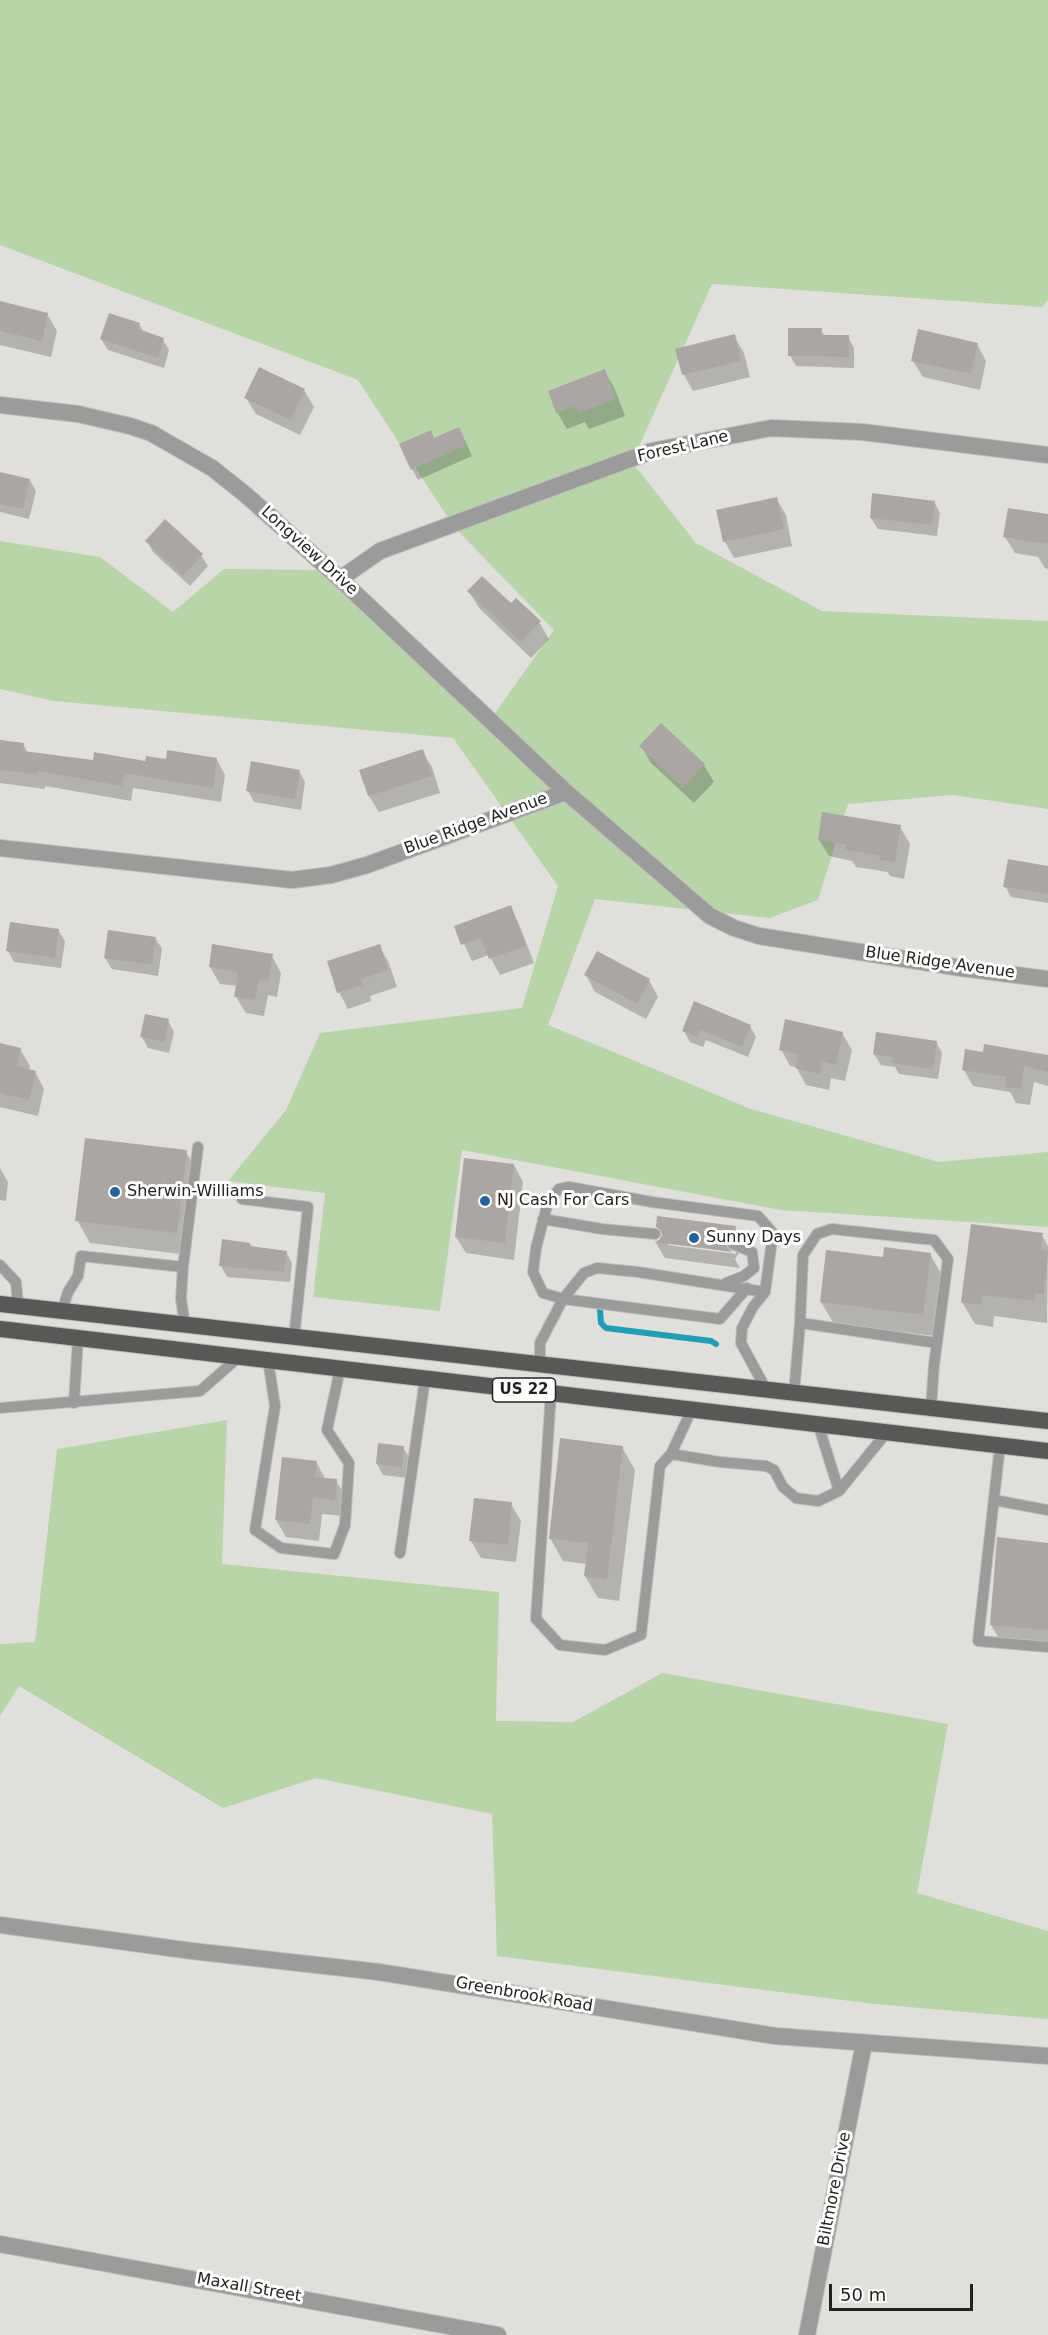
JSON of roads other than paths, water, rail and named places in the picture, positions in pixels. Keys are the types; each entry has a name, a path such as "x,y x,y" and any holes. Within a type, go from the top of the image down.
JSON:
{"highway":[{"name":"US 22","path":"0,1304 1048,1421"},
{"name":"US 22","path":"0,1329 1048,1450"}],"street":[{"name":"Longview Drive","path":"0,405 78,414 130,426 151,433 212,468 246,495 340,579 566,792"},
{"name":"Forest Lane","path":"340,579 380,551 652,451 771,428 862,432 1048,455"},
{"name":"Blue Ridge Avenue","path":"0,848 292,880 331,875 367,865 566,792 710,916 734,928 781,940 1048,979"},
{"name":"Greenbrook Road","path":"0,1924 192,1951 379,1972 740,2032 1048,2056"},
{"name":"Biltmore Drive","path":"807,2335 864,2043"},
{"name":"Maxall Street","path":"0,2244 498,2335"}],"lane":[{"path":"185,1325 181,1299 183,1267 198,1147"},
{"path":"747,1288 720,1319 562,1299 543,1293 533,1272 536,1248 548,1202 559,1189 569,1187 652,1202 758,1216 773,1233 765,1292 753,1307 742,1328 741,1343 767,1391"},
{"path":"242,1198 308,1207 294,1338"},
{"path":"543,1219 602,1229 655,1234"},
{"path":"794,1393 803,1255 817,1234 832,1229 934,1240 948,1259 931,1408"},
{"path":"724,1284 744,1276 754,1268 752,1252 733,1244"},
{"path":"62,1311 68,1292 78,1276 81,1256 183,1267"},
{"path":"0,1264 16,1282 18,1306"},
{"path":"540,1366 540,1343 562,1299 584,1273 597,1268 724,1284 765,1292"},
{"path":"800,1323 937,1343"},
{"path":"74,1403 78,1338"},
{"path":"0,1408 200,1391 239,1357"},
{"path":"268,1360 275,1406 255,1530 281,1548 334,1554 345,1525 349,1463 327,1430 340,1369"},
{"path":"400,1553 425,1379"},
{"path":"551,1393 536,1619 560,1645 605,1650 641,1635 660,1466 671,1454 692,1409"},
{"path":"818,1424 839,1491"},
{"path":"671,1454 766,1466 774,1470 783,1487 796,1498 818,1501 839,1491 887,1432"},
{"path":"1000,1445 978,1641 1048,1647"},
{"path":"994,1500 1048,1510"}],"waterway":[{"path":"600,1310 601,1323 606,1328 711,1341 716,1344"}],"place":[{"name":"Sherwin-Williams","path":"115,1192"},
{"name":"NJ Cash For Cars","path":"485,1201"},
{"name":"Sunny Days","path":"694,1238"}]}
